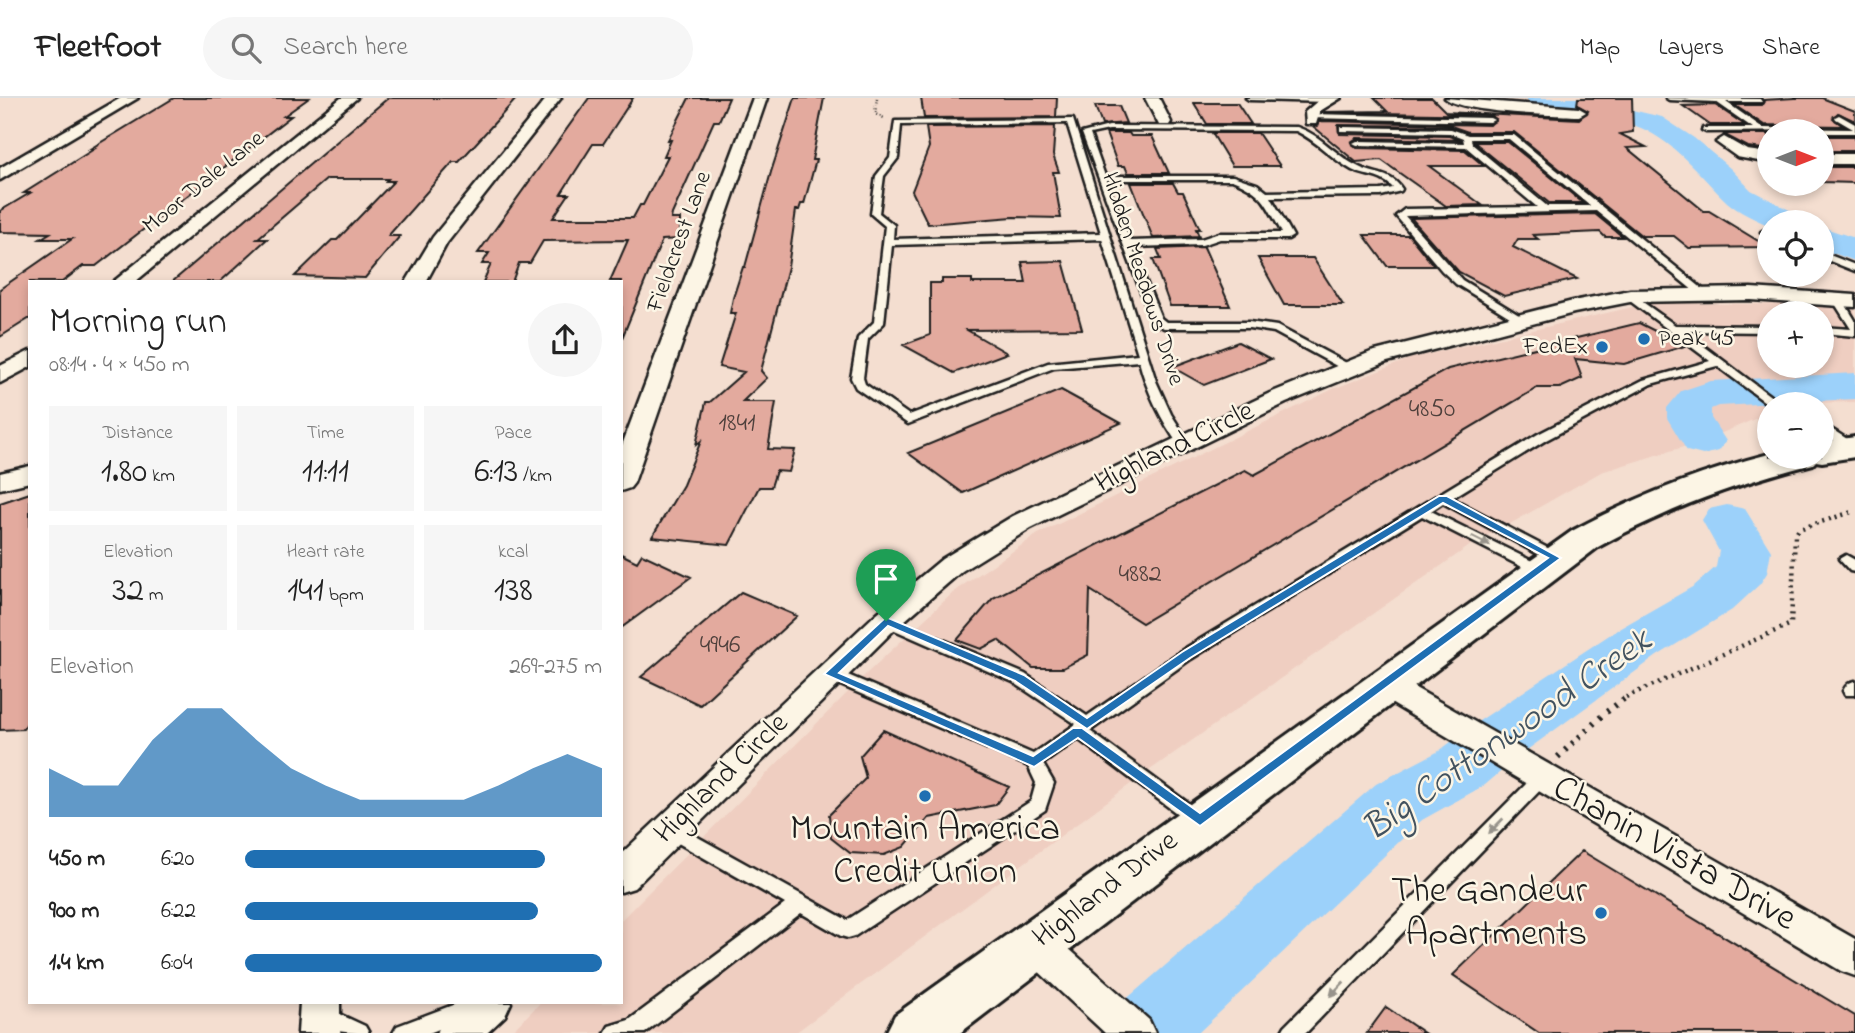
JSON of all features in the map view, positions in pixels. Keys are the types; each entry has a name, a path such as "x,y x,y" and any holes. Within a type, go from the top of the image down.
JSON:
{"main road":[{"name":"Highland Drive","path":"915,1033 1547,564 1585,539 1650,504 1727,476 1757,468"}],"street":[{"path":"1,174 131,98"},
{"name":"Moor Dale Lane","path":"125,280 350,98"},
{"path":"417,280 439,241 554,98"},
{"name":"Fieldcrest Lane","path":"623,477 760,98"},
{"path":"1153,98 1164,122"},
{"path":"1452,98 1489,106 1579,112"},
{"path":"1311,119 1315,107 1331,99"},
{"path":"1724,142 1743,154 1757,156"},
{"path":"1834,159 1855,159"},
{"name":"Highland Circle","path":"623,875 886,621 951,565 1022,522 1184,444 1348,368 1409,348 1630,296 1704,294 1846,300"},
{"path":"0,376 28,358"},
{"path":"0,481 28,474"},
{"name":"Chanin Vista Drive","path":"1385,685 1855,959"},
{"path":"1035,943 1120,1021"},
{"path":"458,1033 489,1004"}],"lane":[{"path":"1249,98 1331,99"},
{"path":"1669,98 1760,101"},
{"path":"1718,100 1757,127"},
{"path":"1839,117 1855,129"},
{"path":"1311,119 1490,120"},
{"name":"Hidden Meadows Drive","path":"889,242 890,225 875,214 880,176 894,158 898,123 1070,121 1144,358 1167,421 1184,444"},
{"path":"1265,195 1381,193 1398,189 1384,176 1353,167 1308,133 1297,129 1094,130 1086,134 1156,320 1164,325 1278,329 1348,368"},
{"path":"1343,129 1451,131 1467,141 1545,209"},
{"path":"1834,129 1855,129"},
{"path":"1706,130 1757,130"},
{"path":"1357,143 1467,141 1511,137 1704,294"},
{"path":"1102,178 1233,178 1254,186 1265,195 1288,236 1219,236 1202,242 1127,244"},
{"path":"1522,320 1459,282 1444,269 1400,216 1405,212 1600,208"},
{"path":"1105,236 889,242 879,323 863,338 857,378 860,386 908,419 1052,365 1144,358"},
{"path":"1834,260 1855,268"},
{"path":"1630,296 1758,392"},
{"path":"1846,300 1855,328"},
{"path":"1674,328 1757,329"},
{"path":"1834,331 1855,334"},
{"path":"1034,762 1186,655 1542,437 1647,382 1719,362"},
{"path":"1443,499 1547,564"},
{"path":"1423,512 1547,564"},
{"path":"886,621 1019,678 1200,821"},
{"path":"670,830 848,930 1039,805 1045,783 1034,762 830,674"},
{"path":"1292,1033 1544,777"},
{"path":"628,1031 800,903"},
{"path":"404,1033 479,1004"},
{"path":"319,1016 358,1033"}],"path":[{"path":"1544,777 1562,752 1629,695 1791,624 1795,536 1799,529 1855,511"}],"shaded area":[{"path":"1650,303 1757,304 1757,378 1834,378 1834,305 1855,307 1855,402 1834,402 1834,392 1757,392 1757,418 1703,441 1601,472 1478,540 1140,777 795,1033 510,1033 539,1004 623,1004 623,918 867,673 956,590 1038,534 1333,389 1412,358"}],"building":[{"path":"174,98 309,98 284,116 291,116 96,266 83,266 65,280 28,280 28,319 0,337 0,289 72,239 40,239 50,233 0,232 0,211 94,149 90,149"},
{"path":"388,98 517,98 459,162 453,162 388,236 400,236 365,278 295,276 332,240 337,240 394,181 386,181 388,179 327,179 257,239 267,239 222,280 174,280"},
{"path":"589,98 633,98 603,144 593,144 561,194 569,194 553,218 633,218 640,205 643,205 668,156 664,156 671,140 668,140 689,98 729,98 719,121 714,121 672,214 671,219 680,219 680,239 662,240 623,336 623,280 610,280 628,240 543,241 530,263 519,263 513,280 484,280 491,264 482,264 489,253 478,253"},
{"path":"795,98 824,98 812,160 816,160 804,204 796,210 788,267 761,371 767,378 742,402 776,402 768,449 795,450 789,472 776,471 771,487 759,487 729,545 652,537 683,485 701,441 696,445 706,402 710,402 744,372 719,367 736,313 730,313 733,298 745,267"},
{"path":"921,98 1057,98 1056,117 924,118"},
{"path":"1374,98 1432,98 1446,112 1579,119 1588,111 1577,105 1578,98 1632,98 1633,132 1620,134 1646,147 1627,148 1704,211 1709,211 1757,240 1757,247 1689,248 1674,236 1642,236 1514,132 1468,132 1451,126 1338,125 1340,134 1449,136 1461,140 1357,138 1351,142 1357,148 1465,150 1484,166 1429,166 1482,205 1446,206 1381,160 1356,162 1314,127 1318,126 1320,121 1490,125 1496,119 1490,115 1324,112 1387,111"},
{"path":"1822,98 1855,111 1855,121 1838,113 1833,118 1843,126 1834,126 1834,119 1757,120 1734,105 1762,105 1764,100"},
{"path":"1194,103 1237,103 1251,124 1207,124"},
{"path":"1715,105 1745,125 1710,125 1683,106"},
{"path":"1095,106 1119,106 1126,123 1102,125"},
{"path":"1055,126 1053,155 1059,172 1053,172 1061,218 1013,217 928,224 912,191 929,147 926,127"},
{"path":"1106,133 1152,136 1169,173 1128,173 1125,166 1118,166"},
{"path":"1212,133 1258,133 1280,166 1232,166"},
{"path":"1723,134 1757,134 1757,148 1748,147"},
{"path":"1834,136 1855,136 1855,151 1834,151"},
{"path":"1474,142 1508,142 1583,203 1549,203"},
{"path":"1834,167 1855,167 1855,183 1834,182"},
{"path":"1131,183 1173,183 1178,192 1183,192 1200,229 1196,229 1199,236 1153,238"},
{"path":"1595,214 1623,237 1605,237 1600,232 1533,235 1538,239 1518,239 1513,247 1577,279 1504,296 1459,272 1411,218"},
{"path":"1364,235 1409,235 1434,266 1387,266"},
{"path":"1204,247 1230,306 1170,306 1153,259 1161,259 1157,249"},
{"path":"1258,258 1313,258 1343,305 1284,305"},
{"path":"1063,261 1082,329 967,330 1007,353 954,373 903,345 930,335 930,283 942,283 942,279 972,279 972,283 1026,283 1022,262"},
{"path":"1639,323 1685,346 1624,364 1575,359 1582,378 1560,388 1537,388 1142,623 1090,590 1088,655 1063,668 1033,668 998,640 981,649 957,640 993,598 1245,470 1254,475 1448,369"},
{"path":"1238,342 1271,359 1204,385 1172,367"},
{"path":"1061,390 1121,423 963,493 908,453"},
{"path":"28,494 28,722 23,729 0,730 0,503"},
{"path":"642,554 691,577 623,627 623,555 637,562"},
{"path":"741,592 797,616 700,705 641,677"},
{"name":"Mountain America Credit Union","path":"883,730 1009,787 995,805 929,818 904,847 884,855 850,853 831,838 829,815 866,778 860,756"},
{"name":"The Gandeur Apartments","path":"1582,851 1855,1016 1855,1033 1539,1033 1453,975"},
{"name":"The Gandeur Apartments","path":"1386,1007 1424,1033 1367,1033"}],"waterway":[{"name":"Big Cottonwood Creek","path":"1539,98 1623,114 1652,123 1684,144 1720,175 1740,197 1764,210"},
{"name":"Big Cottonwood Creek","path":"1834,242 1855,251"},
{"name":"Big Cottonwood Creek","path":"1703,441 1689,418 1689,408 1696,400 1711,394 1855,386"},
{"name":"Big Cottonwood Creek","path":"1144,1033 1399,802 1462,768 1498,739 1637,643 1713,598 1741,573 1745,551 1727,520"}],"place":[{"name":"Peak 45","path":"1644,339"},
{"name":"FedEx","path":"1602,347"},
{"name":"Mountain America Credit Union","path":"925,796"},
{"name":"The Gandeur Apartments","path":"1601,913"}],"route":[{"path":"1443,499 1556,558 1200,821 1078,731 1034,762 830,674 886,621 1019,678 1087,724 1186,655 1443,499"}]}
